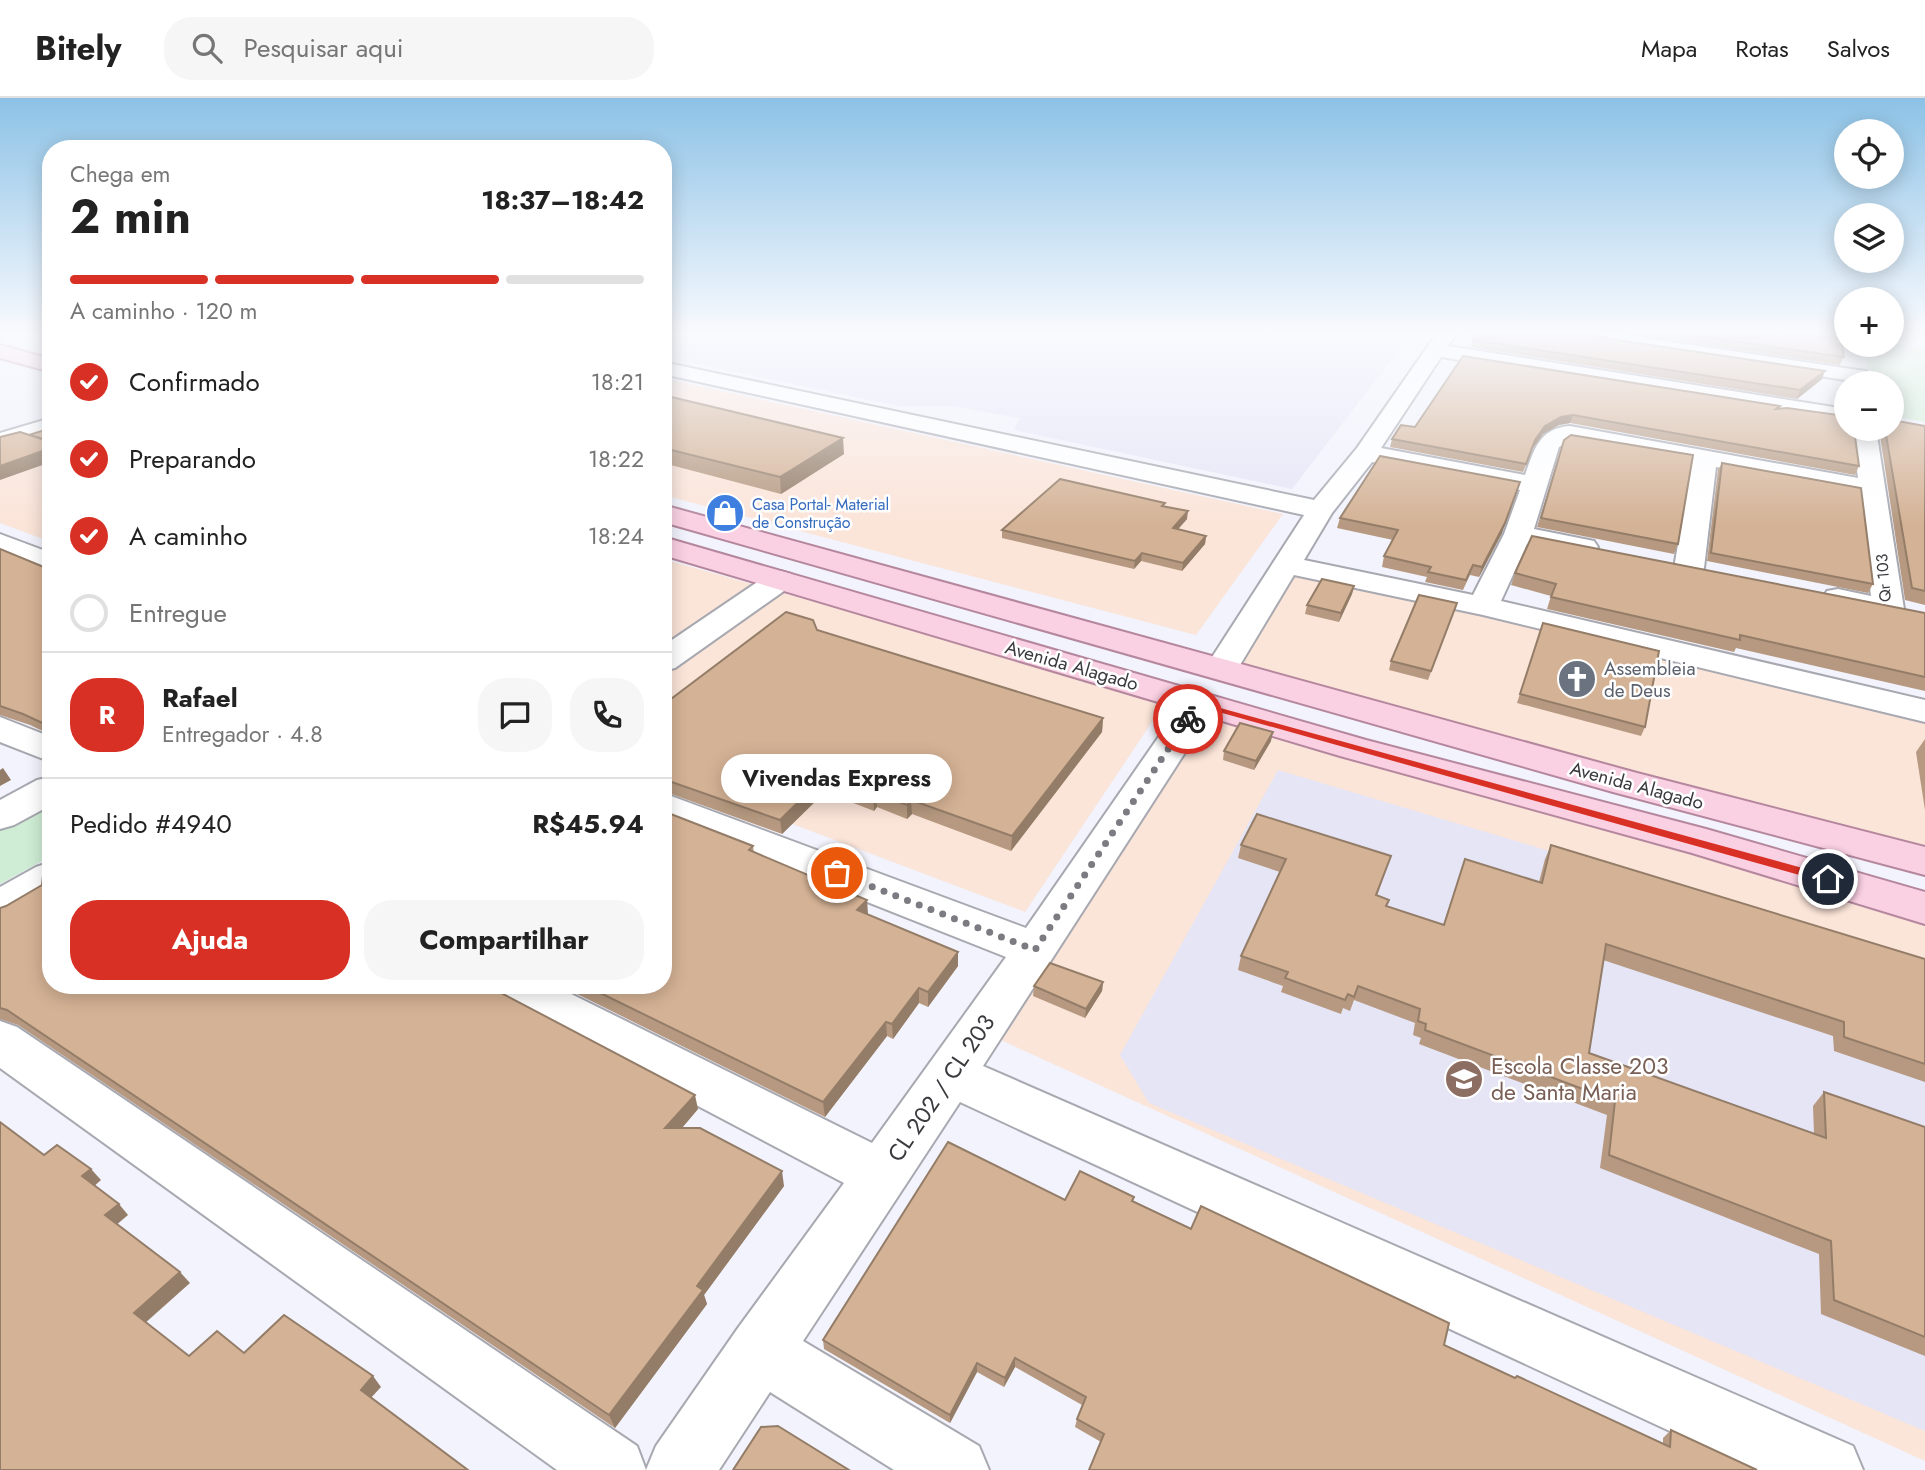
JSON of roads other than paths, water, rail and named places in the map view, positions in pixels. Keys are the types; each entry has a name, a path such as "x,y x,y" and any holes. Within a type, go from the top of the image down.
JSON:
{"main road":[{"name":"Avenida Alagado","path":"672,516 1210,685 1353,748 1706,843 1925,908"},
{"name":"Avenida Alagado","path":"672,549 780,580 1627,783 1925,861"},
{"path":"1353,748 1435,762 1622,814 1630,801 1627,783"},
{"path":"1706,843 1696,824 1710,817 1925,879"}],"street":[{"path":"797,397 1320,510"},
{"name":"CL 202 / CL 203","path":"680,1470 1035,950 1210,685 1320,510 1366,453 1403,397"},
{"path":"1648,397 1735,408 1759,402 1834,414"},
{"path":"0,441 42,428"},
{"path":"1483,606 1518,534 1547,447 1555,435 1588,436 1872,488"},
{"name":"Qr 103","path":"1809,592 1900,611 1872,488 1866,441"},
{"path":"1366,453 1535,485"},
{"path":"1689,568 1705,458"},
{"path":"1518,534 1610,552"},
{"path":"0,543 42,559"},
{"path":"1287,565 1483,606 1925,711"},
{"path":"672,655 780,580"},
{"path":"0,727 42,747"},
{"path":"0,816 42,794"},
{"path":"672,809 1035,950"},
{"path":"0,907 42,882"},
{"path":"528,994 882,1175"},
{"path":"0,1041 613,1470"},
{"path":"950,1074 1829,1470"},
{"path":"760,1350 955,1470"}],"place":[{"name":"Casa Portal- Material de Construção","path":"725,513"},
{"name":"Assembleia de Deus","path":"1577,679"},
{"name":"Vivendas Express","path":"837,873"},
{"name":"Escola Classe 203 de Santa Maria","path":"1464,1079"}]}
